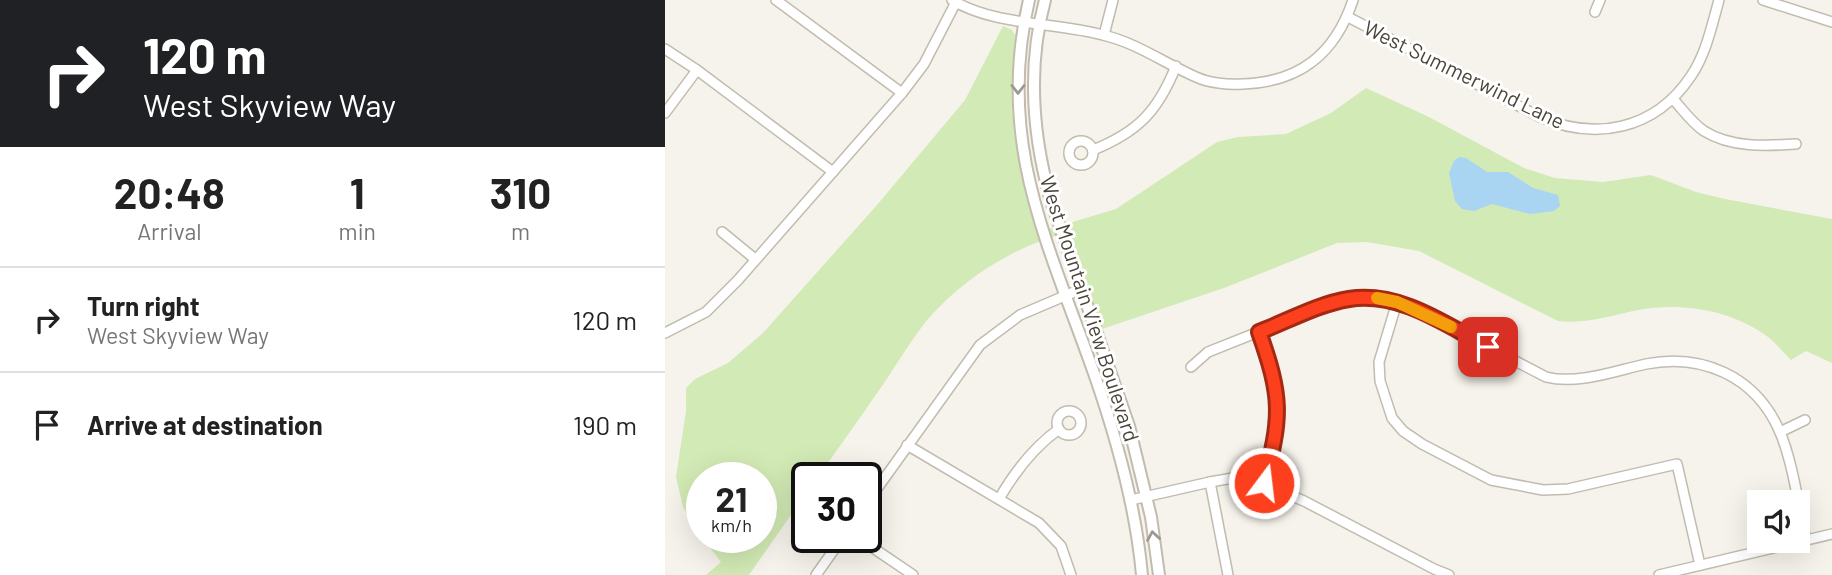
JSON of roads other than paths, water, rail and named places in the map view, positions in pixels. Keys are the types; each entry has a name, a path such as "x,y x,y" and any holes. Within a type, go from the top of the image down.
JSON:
{"street":[{"path":"776,0 902,93"},
{"name":"West Mountain View Boulevard","path":"1029,0 1038,149 1051,201 1129,425 1146,496 1159,575"},
{"name":"West Mountain View Boulevard","path":"1045,0 1031,22 1017,82 1022,148 1034,202 1117,443 1131,500 1142,575"},
{"path":"1104,35 1113,0"},
{"path":"665,333 706,312 902,93 924,64 954,1 984,14 1104,35 1137,47 1198,78 1232,85 1266,83 1299,72 1329,47 1348,17 1353,0"},
{"path":"1595,12 1599,0"},
{"name":"West Summerwind Lane","path":"1348,17 1538,116 1587,131 1622,127 1641,121 1673,99 1692,76 1701,57 1719,0"},
{"path":"1763,0 1832,22"},
{"path":"665,48 697,69 833,172"},
{"path":"1093,150 1131,132 1151,113 1166,90 1176,66"},
{"path":"665,113 697,69"},
{"path":"1673,99 1704,131 1718,138 1753,145 1796,144"},
{"path":"722,232 755,259"},
{"path":"882,481 980,345 1020,315 1081,289"},
{"path":"1191,367 1208,352 1331,303 1373,297 1417,310 1546,377 1557,380 1583,378 1667,360 1688,361 1711,366 1733,377 1761,400 1780,432 1794,490"},
{"path":"1397,302 1379,362 1384,396 1392,418 1403,431 1422,444 1491,480 1543,490 1568,489 1677,464 1700,565"},
{"path":"1259,332 1276,387 1278,417 1264,483"},
{"path":"1780,432 1805,420"},
{"path":"999,499 1032,453 1059,429"},
{"path":"907,445 1039,523 1061,546 1071,575"},
{"path":"1131,500 1210,482 1250,478 1449,575"},
{"path":"1210,482 1228,575"},
{"path":"1810,539 1832,534"},
{"path":"816,575 832,553"},
{"path":"881,553 913,575"},
{"path":"1659,575 1751,553"}],"water":[{"path":"1459,157 1466,158 1487,172 1508,172 1533,188 1558,195 1560,206 1554,211 1530,214 1492,204 1474,211 1462,209 1455,201 1449,173 1454,161"}]}
